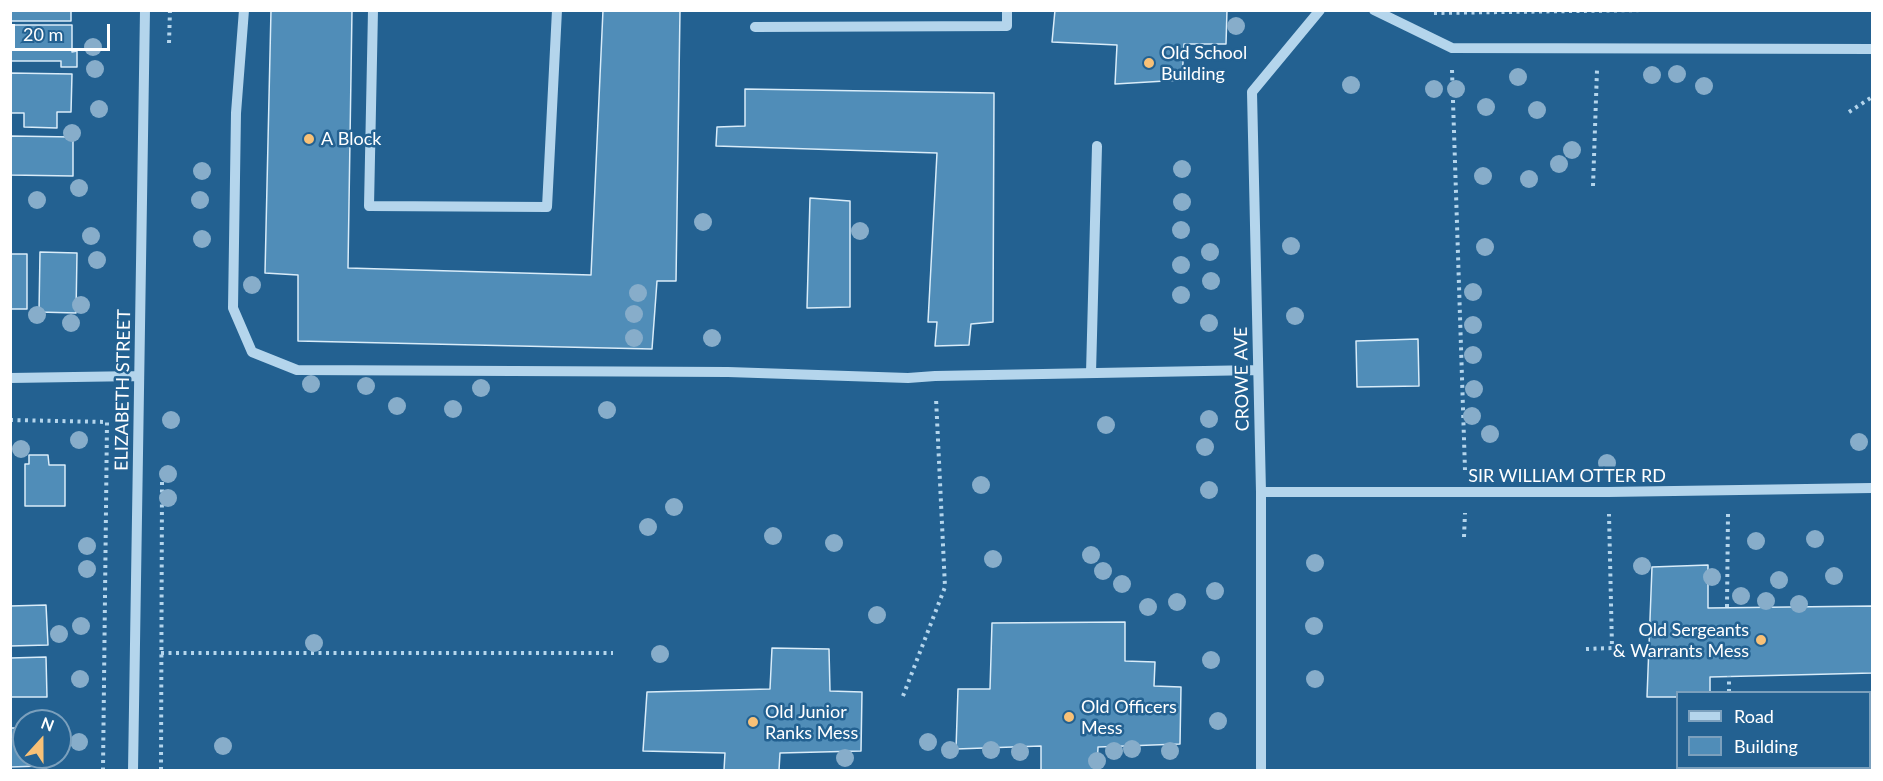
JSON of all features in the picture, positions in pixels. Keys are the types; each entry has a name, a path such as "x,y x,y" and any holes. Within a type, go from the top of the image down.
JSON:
{"street":[{"name":"ELIZABETH STREET","path":"133,771 145,10"},
{"path":"244,10 236,113 233,308 252,351 297,370 716,372 908,378 1258,370"},
{"path":"373,10 369,207 547,207 558,10"},
{"path":"755,27 1007,26 1007,10"},
{"name":"CROWE AVE","path":"1261,771 1261,492 1252,92 1320,10"},
{"path":"1374,10 1452,48 1872,49"},
{"path":"1091,373 1097,146"},
{"path":"10,378 139,376"},
{"name":"SIR WILLIAM OTTER RD","path":"1261,492 1466,493 1872,488"}],"path":[{"path":"1429,13 1647,10"},
{"path":"1452,48 1466,493"},
{"path":"1593,186 1598,49"},
{"path":"1849,112 1872,97"},
{"path":"903,696 945,587 935,376"},
{"path":"10,420 107,422 104,771"},
{"path":"1727,607 1729,491"},
{"path":"1586,649 1612,648 1608,492"},
{"path":"161,653 613,653"},
{"path":"1729,676 1729,691"}],"building":[{"path":"10,10 71,10 71,21 10,21"},
{"name":"A Block","path":"271,10 352,10 348,268 591,275 603,10 680,10 676,281 657,281 652,349 298,341 298,275 265,273"},
{"name":"Old School Building","path":"1055,10 1227,10 1226,44 1184,44 1182,80 1115,84 1117,45 1052,42"},
{"path":"10,25 72,25 72,52 77,51 77,67 61,67 61,61 10,61"},
{"path":"10,73 72,74 71,112 57,112 57,128 24,127 24,113 10,113"},
{"path":"745,89 994,93 993,322 971,324 969,345 935,346 937,322 928,322 937,153 716,146 717,127 745,126"},
{"path":"10,136 73,137 73,176 10,175"},
{"path":"810,198 850,201 850,307 807,308"},
{"path":"40,252 77,253 76,313 39,312"},
{"path":"10,254 27,254 27,309 10,309"},
{"path":"1418,339 1419,386 1357,387 1356,341"},
{"path":"29,455 48,455 49,465 65,465 65,506 25,506 25,464 29,464"},
{"name":"Old Sergeants & Warrants Mess","path":"1708,565 1708,608 1872,606 1872,673 1710,677 1710,691 1676,691 1676,697 1647,697 1652,567"},
{"path":"46,605 48,645 10,646 10,606"},
{"name":"Old Officers Mess","path":"1125,622 1125,661 1155,662 1154,686 1181,687 1180,744 1098,747 1097,770 1041,770 1041,746 956,749 958,689 990,689 992,623"},
{"name":"Old Junior Ranks Mess","path":"772,648 829,649 830,691 862,692 861,751 780,753 779,770 724,770 725,753 643,751 647,692 770,689"},
{"path":"46,657 47,697 10,697 10,658"},
{"path":"10,728 12,728 12,767 10,767"}],"place":[{"name":"Old School Building","path":"1149,63"},
{"name":"A Block","path":"309,139"},
{"name":"Old Sergeants & Warrants Mess","path":"1761,640"},
{"name":"Old Officers Mess","path":"1069,717"},
{"name":"Old Junior Ranks Mess","path":"753,722"}]}
